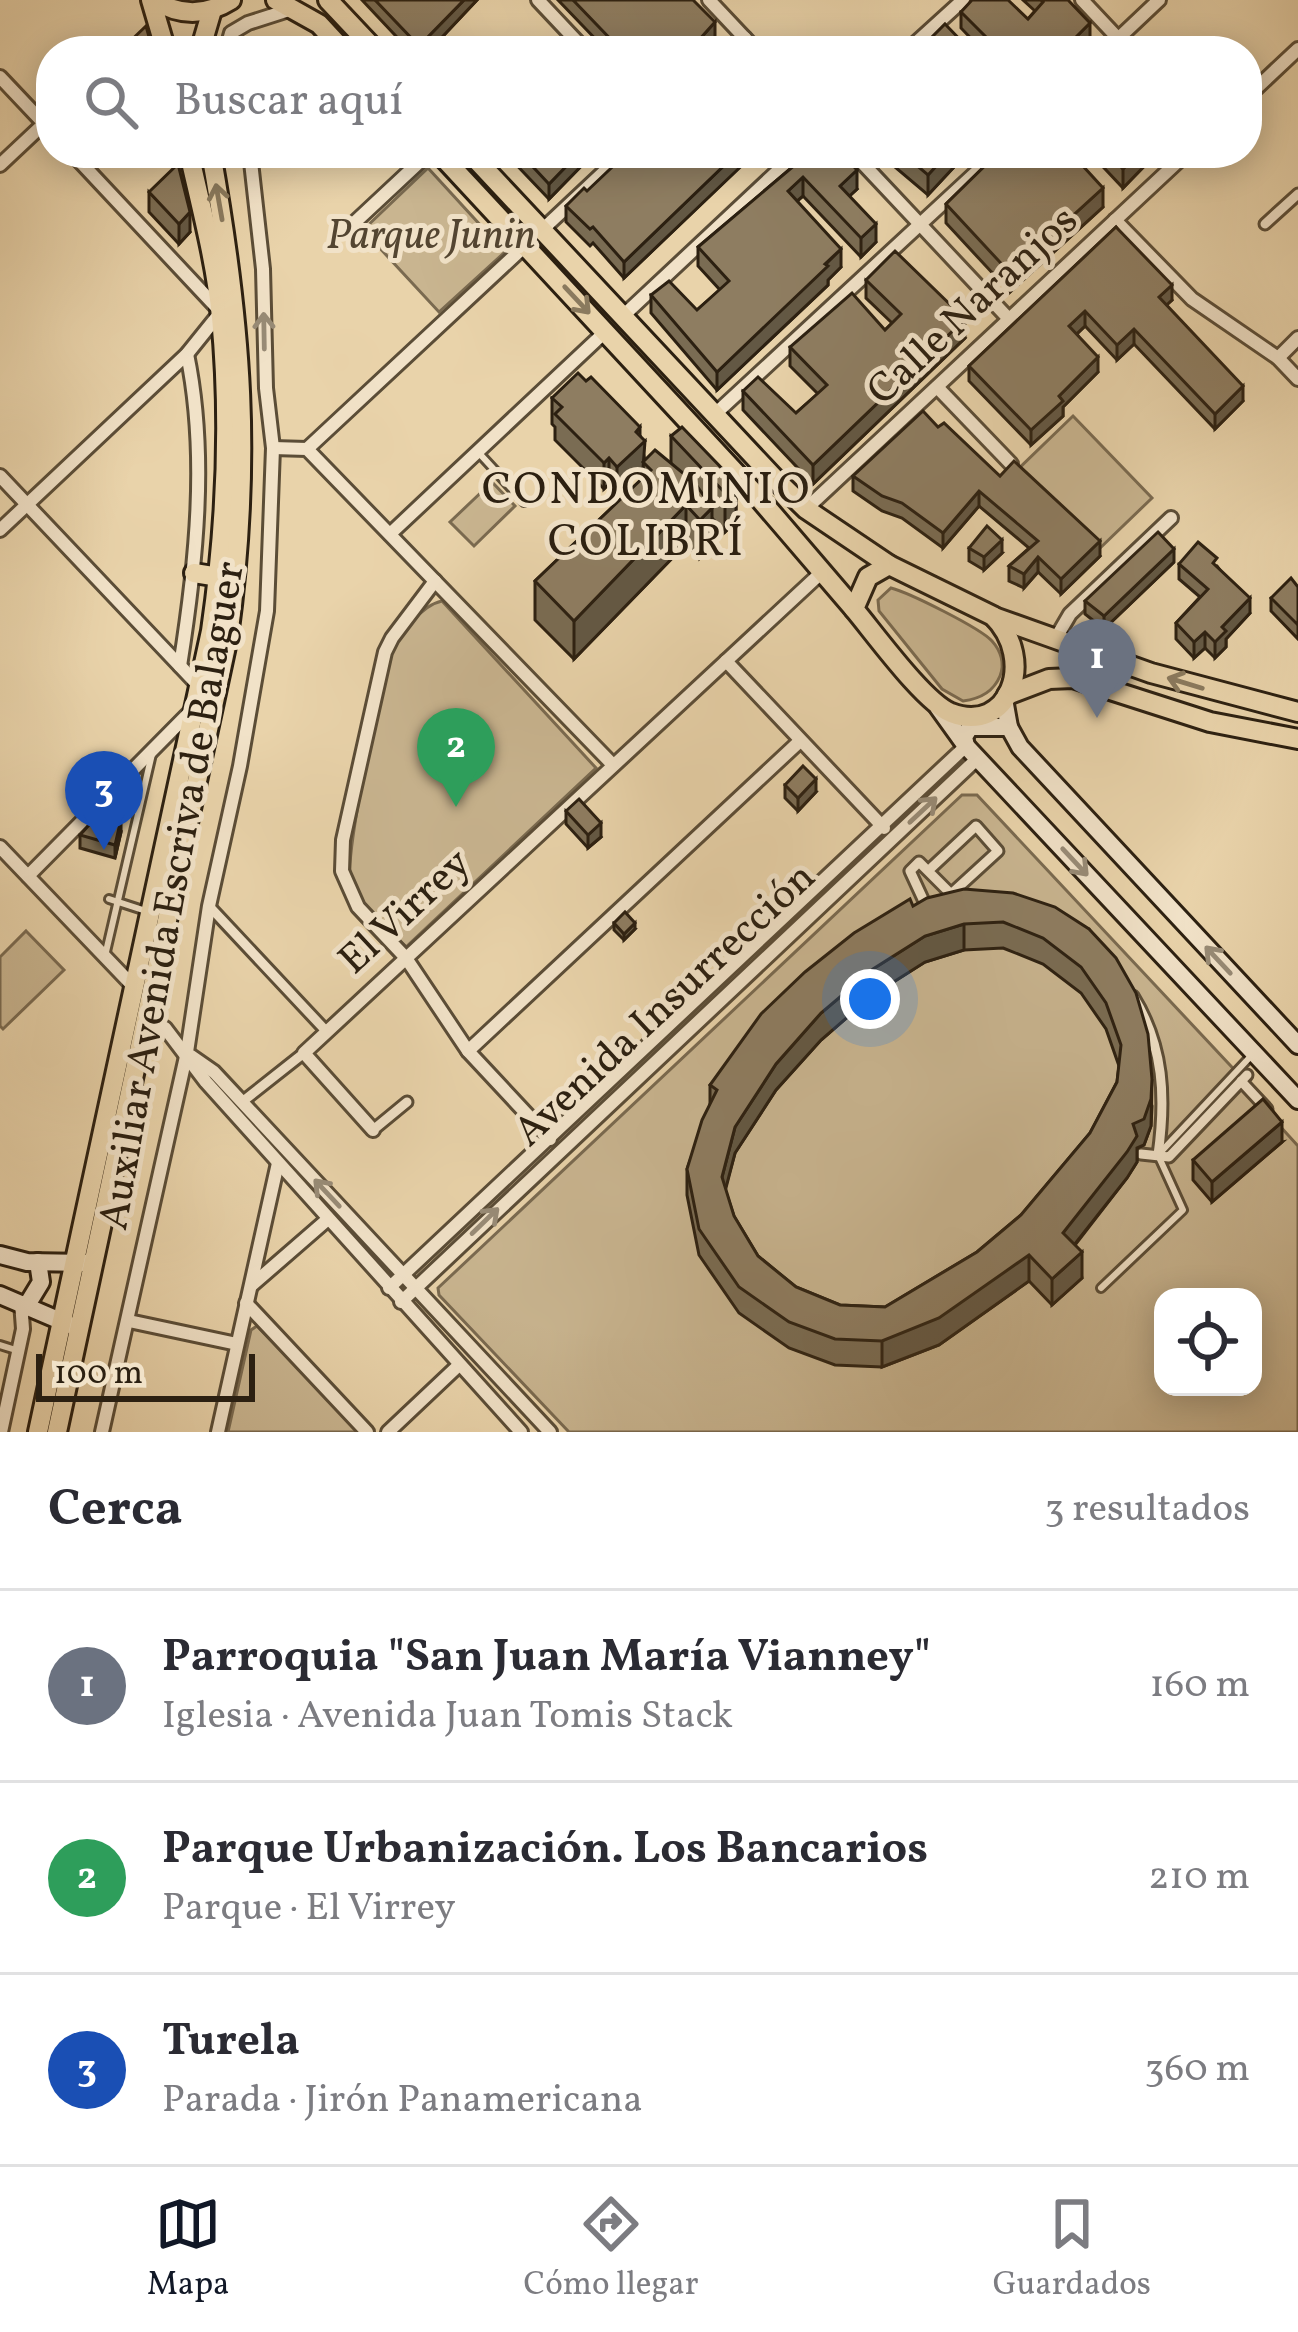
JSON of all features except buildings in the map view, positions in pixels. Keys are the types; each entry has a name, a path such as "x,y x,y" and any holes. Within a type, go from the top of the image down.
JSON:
{"main road":[{"path":"276,0 296,8 330,36"},
{"path":"335,2 363,36"},
{"path":"154,10 196,13 227,3"},
{"path":"208,36 227,3"},
{"path":"57,1432 71,1325 133,986 219,577 229,312 193,168"},
{"path":"84,1262 144,1019 228,638 240,547 244,448 213,168"},
{"path":"454,168 822,572 972,752 1298,1100"},
{"path":"484,168 806,509 889,565 993,616 1211,692 1298,712"},
{"path":"854,609 868,577 889,565"},
{"path":"194,573 219,577"},
{"path":"993,616 1013,644 1017,662 1006,697 1009,727 1020,747 1298,1045"},
{"path":"935,703 962,716 978,715 1006,697 1049,680 1072,678 1210,722 1298,739"},
{"path":"972,752 964,736 970,728 1009,727"},
{"path":"0,1255 38,1262 84,1262"},
{"path":"24,1303 40,1282 38,1262"},
{"path":"0,1294 71,1325"},
{"path":"38,1432 71,1325"}],"street":[{"path":"538,0 572,36"},
{"path":"709,0 743,36"},
{"path":"923,36 963,0"},
{"path":"1082,0 1116,36"},
{"path":"1120,36 1159,0"},
{"path":"231,36 248,23 296,8"},
{"path":"1262,83 1298,49"},
{"path":"0,76 36,111"},
{"path":"0,165 36,135"},
{"path":"0,530 229,312 87,168"},
{"name":"Auxiliar Avenida Escriva de Balaguer","path":"102,1432 187,1052 209,906 267,611 273,448 266,388 262,247 252,168"},
{"path":"353,224 413,168"},
{"path":"542,230 608,168"},
{"path":"623,316 780,168"},
{"path":"867,168 1009,319"},
{"path":"714,415 981,168"},
{"name":"Calle Naranjos","path":"806,509 1171,168"},
{"path":"1265,224 1298,194"},
{"path":"1115,220 1192,299 1278,358 1298,379"},
{"path":"307,449 526,245"},
{"path":"390,534 606,331"},
{"path":"1278,358 1298,338"},
{"path":"180,666 194,573 196,399 187,354"},
{"path":"937,387 1011,464"},
{"path":"273,448 307,449 613,765"},
{"path":"0,476 199,686"},
{"path":"1056,638 1070,614 1171,518"},
{"name":"El Virrey","path":"242,1102 327,1032 822,572"},
{"path":"435,581 386,652 341,856 348,890 406,958 468,1051 560,1150"},
{"path":"726,661 893,838"},
{"path":"28,875 194,708"},
{"path":"468,1051 800,741"},
{"name":"Avenida Insurrección","path":"388,1288 882,826 972,752"},
{"name":"Avenida Insurrección","path":"401,1302 893,838 972,752"},
{"path":"929,870 976,826 998,851 951,894"},
{"path":"0,847 133,986"},
{"path":"947,911 931,916 910,871 920,862 963,907"},
{"path":"209,906 327,1032"},
{"path":"1128,988 1148,1020 1162,1071 1158,1155"},
{"path":"144,1019 164,1028 214,1072 547,1431"},
{"path":"187,1052 206,1082 521,1432"},
{"path":"304,1053 373,1130 407,1102"},
{"path":"1141,1154 1169,1157 1244,1078 1276,1118"},
{"path":"218,1432 278,1162"},
{"path":"250,1286 328,1219"},
{"path":"1,1432 20,1351 24,1303"},
{"path":"246,1304 367,1432"},
{"path":"128,1322 237,1344"},
{"path":"388,1432 459,1365"}],"lane":[{"path":"477,452 524,502"},
{"path":"105,956 113,900 153,750"},
{"path":"113,900 149,912"},
{"path":"1101,1288 1183,1210 1158,1155 1253,1053"},
{"path":"0,1346 20,1351"}],"green space":[{"name":"Parque Junin","path":"428,168 505,252 439,312 363,230"},
{"path":"1073,416 1152,498 1097,551 1013,474"},
{"path":"492,482 515,506 474,546 450,522"},
{"path":"891,588 992,641 1002,662 994,687 963,701 942,689 879,611 878,600"},
{"path":"442,601 596,768 406,947 355,892 352,842 392,653 412,621"},
{"path":"962,795 977,795 1273,1111 1298,1146 1298,1432 569,1432 439,1295 438,1288"},
{"path":"26,931 64,970 3,1029 0,957"},
{"path":"257,1326 360,1432 228,1432 251,1330"}],"place":[{"name":"Parroquia \"San Juan María Vianney\"","path":"1097,718"},
{"name":"Parque Urbanización. Los Bancarios","path":"456,807"},
{"name":"Turela","path":"104,850"}],"district":[{"name":"CONDOMINIO COLIBRÍ","path":"647,517"}]}
